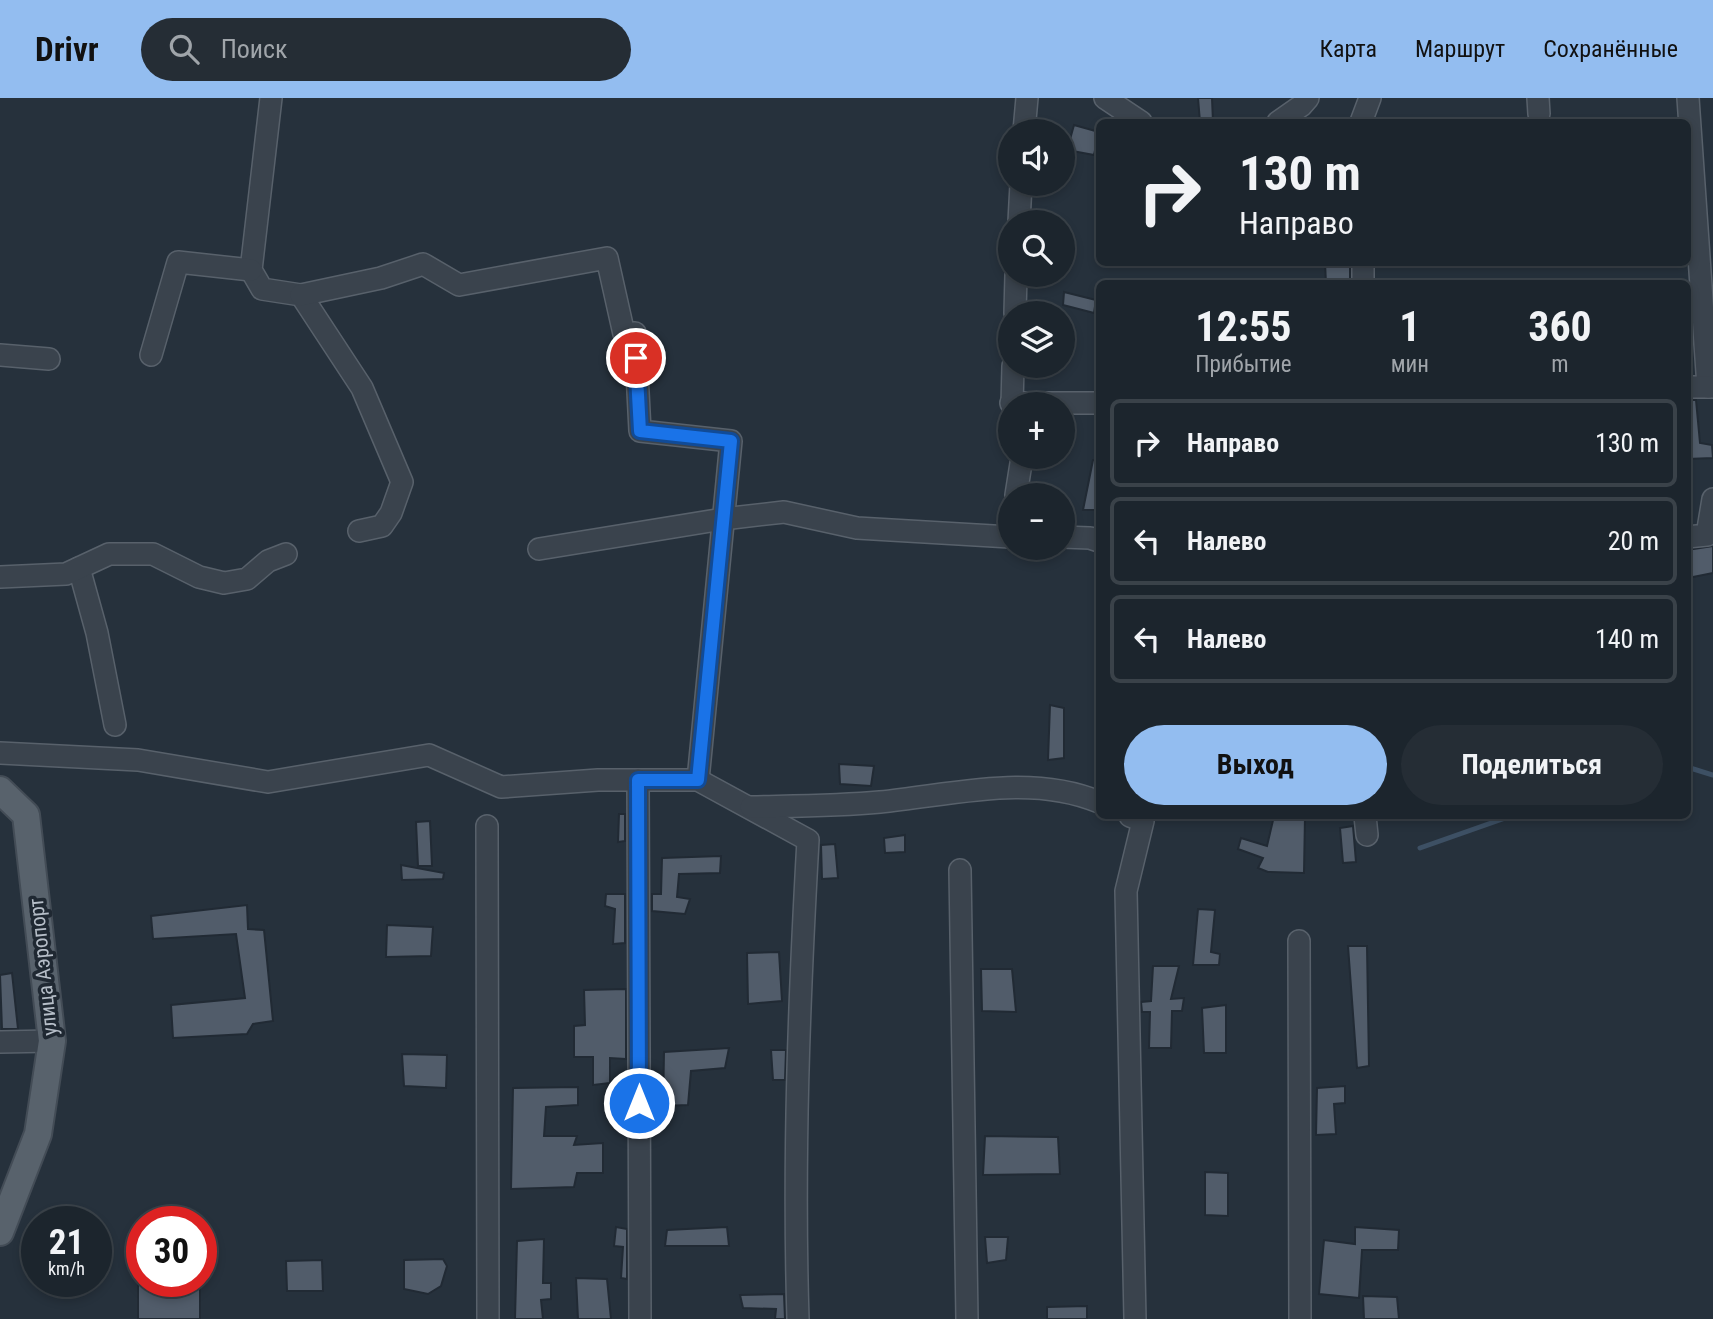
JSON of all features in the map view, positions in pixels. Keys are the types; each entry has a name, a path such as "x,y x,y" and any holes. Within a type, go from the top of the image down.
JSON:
{"main road":[{"name":"улица Аэропорт","path":"0,790 26,814 52,1041 38,1134 0,1232"}],"street":[{"path":"271,98 251,270 262,289 301,295 381,278 423,264 459,285 607,258 624,334 635,333 640,431 731,441 698,780"},
{"path":"1025,119 1027,98"},
{"path":"1105,98 1136,119"},
{"path":"1282,119 1308,98"},
{"path":"1362,119 1370,98"},
{"path":"1688,98 1689,119"},
{"path":"1691,156 1703,387"},
{"path":"151,355 178,262 251,270"},
{"path":"301,295 362,388 402,482 391,513 382,526 359,531"},
{"path":"0,355 49,359"},
{"path":"1075,403 1096,403"},
{"path":"1691,537 1707,535 1713,499"},
{"path":"539,549 723,519 784,512 857,528 998,536"},
{"path":"1075,537 1096,540"},
{"path":"0,577 66,573 109,554 153,554 199,577 224,583 247,579 268,561 286,554"},
{"path":"79,568 97,634 115,725"},
{"path":"0,753 138,760 268,782 429,755 501,787 598,780 698,780 808,840 799,1018 795,1223 798,1319"},
{"path":"638,780 640,1319"},
{"path":"748,807 879,802 1014,786 1085,796 1096,801"},
{"path":"1135,1319 1126,891 1143,821 1138,819"},
{"path":"487,826 488,1319"},
{"path":"960,870 967,1319"},
{"path":"1299,941 1300,1319"},
{"path":"0,1042 52,1041"}],"building":[{"path":"1198,98 1212,98 1213,119 1200,119"},
{"path":"1075,125 1096,131 1094,155 1075,151"},
{"path":"1325,266 1350,266 1350,280 1326,280"},
{"path":"1064,292 1096,300 1094,313 1075,308 1075,301 1063,301"},
{"path":"1691,400 1696,400 1700,443 1712,445 1713,458 1691,459"},
{"path":"1093,460 1096,460 1096,510 1083,510"},
{"path":"1713,546 1713,573 1691,577 1691,549"},
{"path":"1050,705 1064,708 1064,758 1048,760"},
{"path":"839,764 874,766 871,786 840,784"},
{"path":"619,814 625,814 625,841 618,842"},
{"path":"1273,819 1305,819 1304,873 1268,872 1258,868 1263,858 1238,849 1241,838 1267,846"},
{"path":"430,821 432,866 418,866 416,822"},
{"path":"1353,826 1356,862 1343,863 1340,828"},
{"path":"905,835 905,852 885,853 884,838"},
{"path":"835,844 838,878 822,879 821,845"},
{"path":"721,856 720,873 679,874 677,897 690,899 685,914 652,911 652,894 661,894 662,858"},
{"path":"401,865 444,873 443,879 402,880"},
{"path":"606,894 625,894 625,943 613,944 615,909 605,906"},
{"path":"247,905 248,929 264,930 273,1021 253,1024 247,1034 173,1038 171,1005 245,998 236,934 153,939 151,916"},
{"path":"1198,909 1215,910 1211,952 1220,954 1219,965 1193,965"},
{"path":"387,925 433,927 431,956 386,957"},
{"path":"1348,946 1367,946 1369,1066 1357,1068"},
{"path":"779,952 782,1001 748,1004 747,953"},
{"path":"1153,966 1179,966 1171,999 1184,998 1182,1011 1172,1011 1171,1048 1149,1048 1150,1012 1142,1012 1141,1002 1151,1001"},
{"path":"981,969 1012,969 1016,1012 982,1011"},
{"path":"12,973 18,1029 2,1029 0,975"},
{"path":"626,989 626,1059 610,1058 610,1083 593,1085 593,1057 574,1057 574,1026 585,1025 584,990"},
{"path":"1226,1005 1226,1053 1204,1053 1202,1008"},
{"path":"729,1048 725,1068 691,1071 688,1105 663,1106 664,1052"},
{"path":"771,1050 786,1050 785,1080 773,1080"},
{"path":"402,1054 447,1055 446,1088 404,1086"},
{"path":"1345,1086 1345,1103 1334,1104 1336,1134 1316,1135 1317,1088"},
{"path":"578,1087 578,1105 546,1107 544,1136 577,1136 574,1145 603,1143 603,1173 577,1173 574,1187 511,1189 513,1088"},
{"path":"985,1136 1058,1137 1060,1174 983,1175"},
{"path":"1205,1172 1228,1173 1228,1216 1205,1215"},
{"path":"616,1227 627,1229 627,1279 621,1278 623,1247 614,1246"},
{"path":"727,1227 729,1246 665,1246 667,1230"},
{"path":"1355,1227 1399,1230 1398,1250 1362,1250 1359,1298 1319,1294 1324,1240 1355,1244"},
{"path":"985,1237 1008,1237 1006,1260 987,1263"},
{"path":"544,1239 543,1283 551,1283 551,1299 541,1300 543,1319 515,1319 517,1241"},
{"path":"443,1259 447,1266 441,1286 428,1294 404,1289 404,1260"},
{"path":"322,1260 323,1291 287,1291 286,1261"},
{"path":"576,1278 607,1279 611,1319 578,1319"},
{"path":"784,1294 785,1319 775,1319 776,1309 743,1308 740,1295"},
{"path":"1363,1296 1397,1297 1399,1319 1364,1319"},
{"path":"138,1297 200,1297 200,1319 138,1319"},
{"path":"1087,1306 1087,1319 1047,1319 1047,1307"}],"waterway":[{"path":"1691,768 1713,775"},
{"path":"1420,848 1502,819"}],"route":[{"path":"636,358 640,431 731,441 698,780 638,780 639,1103"}]}
